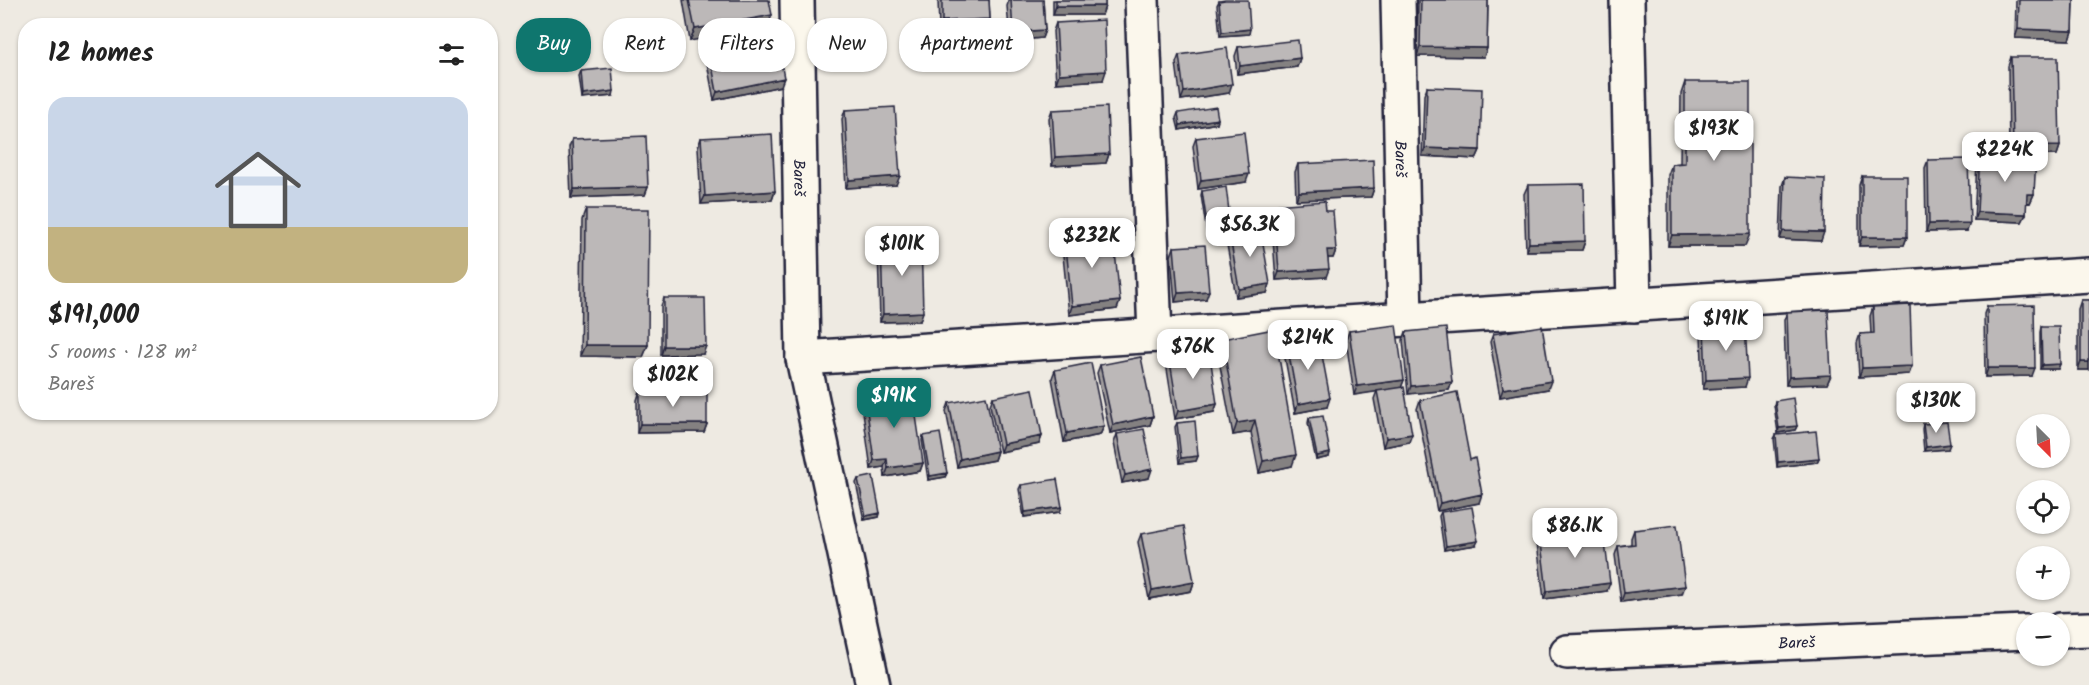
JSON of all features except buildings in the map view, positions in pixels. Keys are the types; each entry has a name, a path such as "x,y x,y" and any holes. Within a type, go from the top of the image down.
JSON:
{"street":[{"name":"Bareš","path":"797,0 803,358 873,685"},
{"path":"1142,0 1155,335"},
{"name":"Bareš","path":"1398,0 1406,319"},
{"path":"1627,0 1634,304"},
{"path":"803,358 2089,275"},
{"path":"2070,630 2089,629"},
{"name":"Bareš","path":"1567,652 2016,632"}]}
